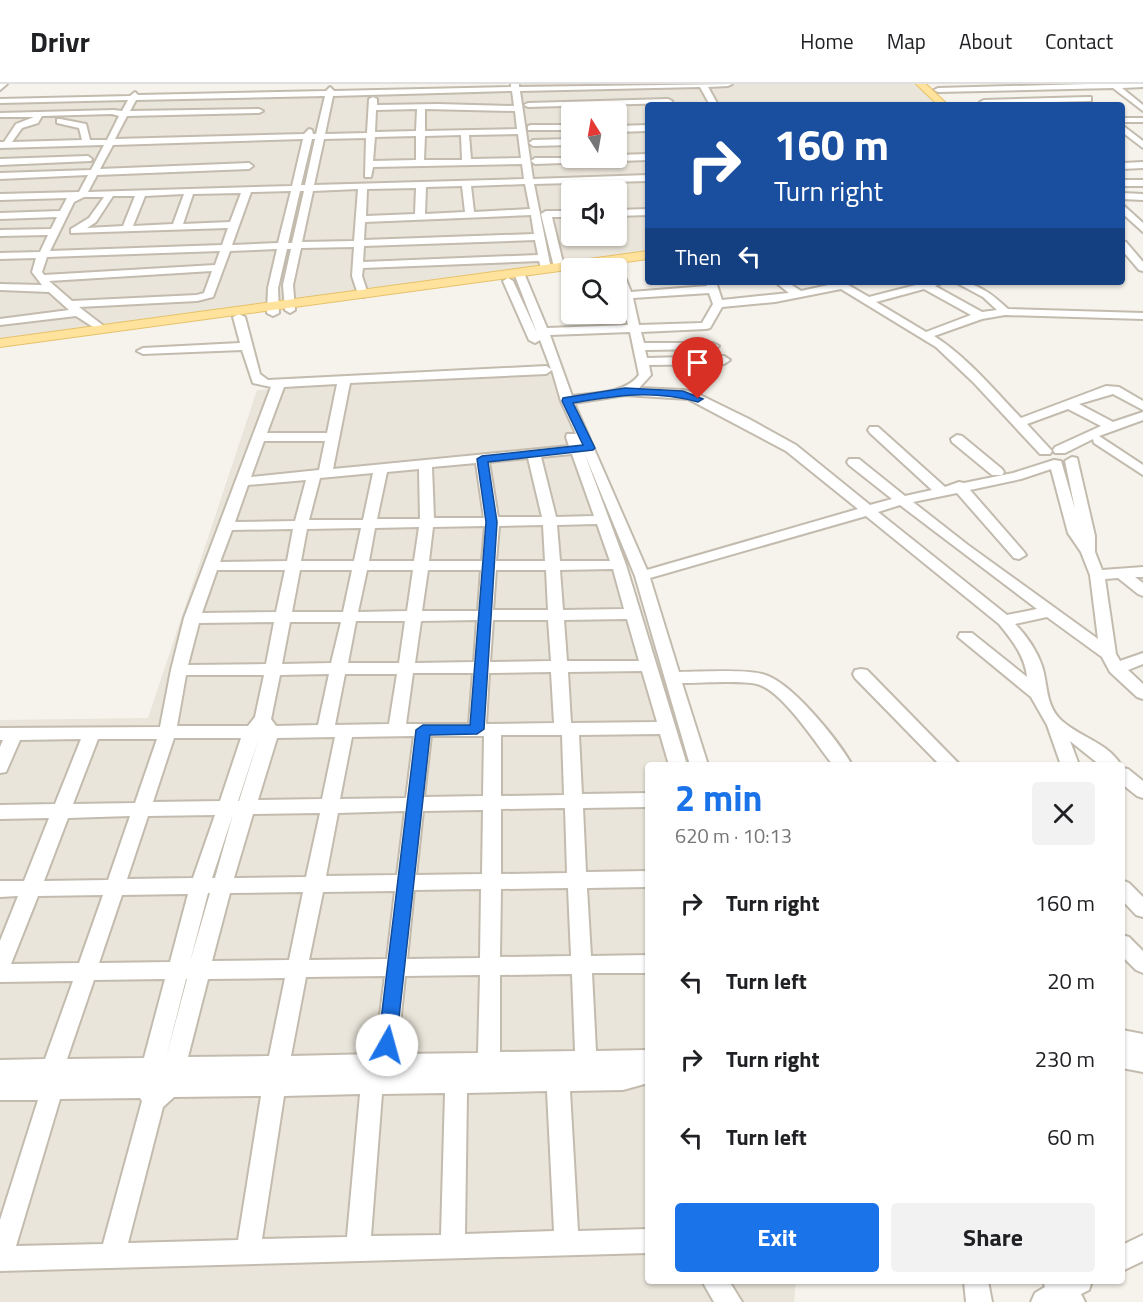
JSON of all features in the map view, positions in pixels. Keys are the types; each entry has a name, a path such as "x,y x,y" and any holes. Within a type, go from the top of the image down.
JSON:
{"main road":[{"path":"929,86 941,102"},
{"path":"929,86 950,102"},
{"path":"0,343 289,308 516,277 550,265 645,255"},
{"path":"627,265 645,262"},
{"path":"289,308 363,294 561,274"},
{"path":"0,350 239,317 272,310"}],"street":[{"path":"0,88 3,84"},
{"path":"158,93 161,84"},
{"path":"101,329 40,279 37,272 42,254 63,214 80,173 106,127 128,96 235,88 374,92 559,84"},
{"path":"0,99 276,94 317,98 330,91 728,84"},
{"path":"912,84 968,87 1143,85"},
{"path":"703,85 712,102"},
{"path":"1073,85 1091,102"},
{"path":"1114,85 1143,108"},
{"path":"521,86 535,212 540,237 550,265"},
{"path":"661,86 669,102"},
{"path":"1004,86 1021,102"},
{"path":"1038,86 1056,102"},
{"path":"968,87 984,102"},
{"path":"289,308 288,285 330,91"},
{"path":"363,294 357,276 374,92"},
{"path":"110,141 172,125 258,111 270,106 276,94"},
{"path":"83,192 124,114 128,96"},
{"path":"1129,97 1143,97"},
{"path":"373,108 421,106 561,108"},
{"path":"420,163 421,106"},
{"path":"628,117 645,107"},
{"path":"467,162 468,108"},
{"path":"1132,108 1143,108"},
{"path":"0,322 74,308 95,289 151,286 206,297 210,293 247,187 251,171 243,138 258,111"},
{"path":"4,143 86,140 124,114 243,138"},
{"path":"0,115 106,127"},
{"path":"628,117 645,125"},
{"path":"0,156 4,143 19,126 38,118 80,124 85,129 86,140"},
{"path":"1125,120 1143,120"},
{"path":"106,127 110,141"},
{"path":"4,143 106,127"},
{"path":"110,141 243,138 309,131 320,135 561,128"},
{"path":"526,129 533,143 531,161"},
{"path":"1125,130 1143,131"},
{"path":"272,310 273,288 309,131"},
{"path":"1125,131 1142,144"},
{"path":"151,152 155,141"},
{"path":"533,143 561,142"},
{"path":"1125,143 1142,144"},
{"path":"369,165 531,161 561,156"},
{"path":"627,156 645,157"},
{"path":"0,162 88,159"},
{"path":"1125,160 1143,159"},
{"path":"1126,165 1143,165"},
{"path":"1126,165 1143,177"},
{"path":"0,176 80,173 144,166 249,166"},
{"path":"366,184 466,183 645,176"},
{"path":"0,197 70,195 83,192 645,176"},
{"path":"533,179 546,214 550,265"},
{"path":"466,183 470,214"},
{"path":"1125,183 1143,183"},
{"path":"420,216 421,184"},
{"path":"1125,185 1139,197"},
{"path":"83,192 110,194 189,192 247,187"},
{"path":"0,192 70,195"},
{"path":"177,227 189,192"},
{"path":"127,229 141,193"},
{"path":"74,231 93,220 110,194"},
{"path":"1125,208 1143,208"},
{"path":"1125,210 1139,221 1143,229"},
{"path":"361,219 535,212"},
{"path":"627,213 645,212"},
{"path":"0,216 63,214"},
{"path":"546,214 561,214"},
{"path":"0,233 52,234 74,231 235,225"},
{"path":"0,256 540,237"},
{"path":"1125,246 1143,248"},
{"path":"1125,247 1141,264"},
{"path":"358,265 550,265"},
{"path":"40,279 95,289 151,286 219,268"},
{"path":"516,277 543,332 584,449 677,762"},
{"path":"516,277 555,397 584,449 642,576 698,762"},
{"path":"785,285 800,295"},
{"path":"718,304 800,295 835,285"},
{"path":"841,285 927,335 955,357 1057,457 1075,533 1088,552 1097,575 1112,661"},
{"path":"870,300 918,285"},
{"path":"923,285 981,316"},
{"path":"966,285 987,295 1005,312"},
{"path":"543,332 706,326 718,304 712,286 664,287 627,295"},
{"path":"0,287 52,289"},
{"path":"625,391 639,383 645,375 627,310"},
{"path":"927,335 981,316 1005,312 1143,316"},
{"path":"239,317 257,380 266,384 546,370"},
{"path":"143,351 246,346"},
{"path":"638,347 713,346"},
{"path":"643,362 724,360"},
{"path":"112,1256 159,1082 199,971 245,808 301,525 333,437 344,381"},
{"path":"279,383 192,618 179,670 168,732 86,972 52,1079 0,1259 645,1241"},
{"path":"1018,420 1071,405 1112,389 1143,406"},
{"path":"567,401 625,391 692,396 791,448 1004,621 1020,639 1034,666 1038,693 1055,725 1069,762"},
{"path":"1071,405 1117,425"},
{"path":"954,489 998,472 1057,457 1117,425 1143,417"},
{"path":"642,576 904,500 1016,476 1099,440 1116,431 1117,425"},
{"path":"874,430 954,489 1019,555"},
{"path":"259,437 333,437"},
{"path":"957,439 998,472"},
{"path":"1099,440 1143,471"},
{"path":"242,482 584,449"},
{"path":"534,454 550,521 559,666 573,801 586,1061"},
{"path":"482,459 492,522 482,667 492,803 489,1063"},
{"path":"854,462 963,548 1052,611 1112,661 1143,693"},
{"path":"397,730 427,523 425,464"},
{"path":"248,1252 276,1076 330,806 339,668 381,469"},
{"path":"226,526 604,520"},
{"path":"211,566 619,565"},
{"path":"1097,575 1143,572"},
{"path":"1121,573 1143,591"},
{"path":"1004,621 1052,611"},
{"path":"192,618 633,614"},
{"path":"966,636 1038,693"},
{"path":"1112,661 1143,658"},
{"path":"179,670 648,666"},
{"path":"861,674 951,762"},
{"path":"671,677 760,679 769,682 785,694 841,762"},
{"path":"1055,725 1083,741 1108,762"},
{"path":"0,767 7,734 168,732 262,727 335,731 667,728"},
{"path":"159,1082 176,971 200,886 225,808 262,727"},
{"path":"385,1064 423,730"},
{"path":"0,966 92,733"},
{"path":"1131,777 1143,791"},
{"path":"0,812 645,800"},
{"path":"0,889 645,879"},
{"path":"1125,891 1143,909"},
{"path":"1125,946 1143,965"},
{"path":"0,974 645,964"},
{"path":"1125,966 1143,965"},
{"path":"1125,1041 1143,1044"},
{"path":"1125,1059 1143,1062"},
{"path":"0,1070 52,1079 159,1082 276,1076 385,1064 645,1060"},
{"path":"276,1076 372,1084 623,1080 645,1074"},
{"path":"0,1089 52,1079"},
{"path":"558,1081 567,1243"},
{"path":"453,1246 456,1082"},
{"path":"358,1249 372,1084"},
{"path":"1125,1257 1143,1247"},
{"path":"716,1284 729,1302"},
{"path":"976,1284 979,1302"}],"shaded area":[{"path":"521,84 926,84 946,102 645,102 645,258 627,261 627,258 561,258 561,270 0,346 0,99 521,86"},
{"path":"552,373 620,540 690,762 645,762 645,1284 796,1284 794,1302 0,1302 0,720 148,718 257,390"}],"route":[{"path":"387,1045 423,730 477,729 492,522 482,459 590,448 567,401 625,391 683,394 698,399"}]}
